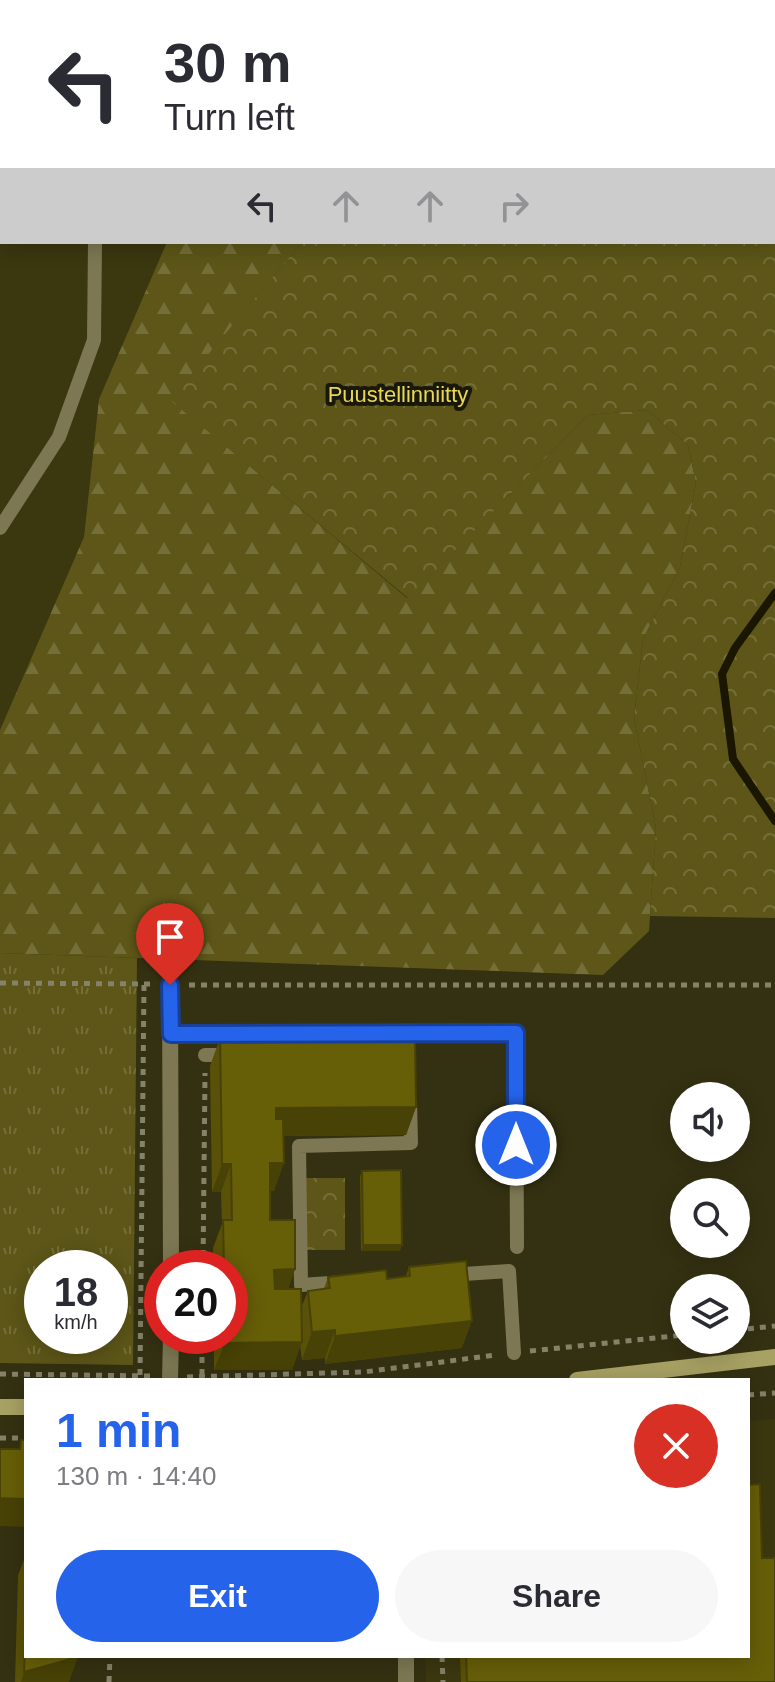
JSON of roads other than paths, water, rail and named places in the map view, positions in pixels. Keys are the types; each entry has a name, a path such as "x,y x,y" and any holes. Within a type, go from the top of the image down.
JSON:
{"street":[{"path":"170,985 171,1250"},
{"path":"170,1378 171,1354"},
{"path":"594,1378 775,1357"},
{"path":"0,1407 24,1407"},
{"path":"406,1658 406,1682"}],"lane":[{"path":"0,528 59,437 94,340 95,244"},
{"path":"171,1034 516,1033 517,1247"},
{"path":"205,1055 252,1055"},
{"path":"360,1281 301,1285 299,1146 411,1143 410,1085"},
{"path":"435,1276 509,1271 514,1353"}],"waterway":[{"path":"775,593 735,648 722,674 733,759 775,821"}],"park label":[{"name":"Puustellinniitty","path":"398,394"}]}
